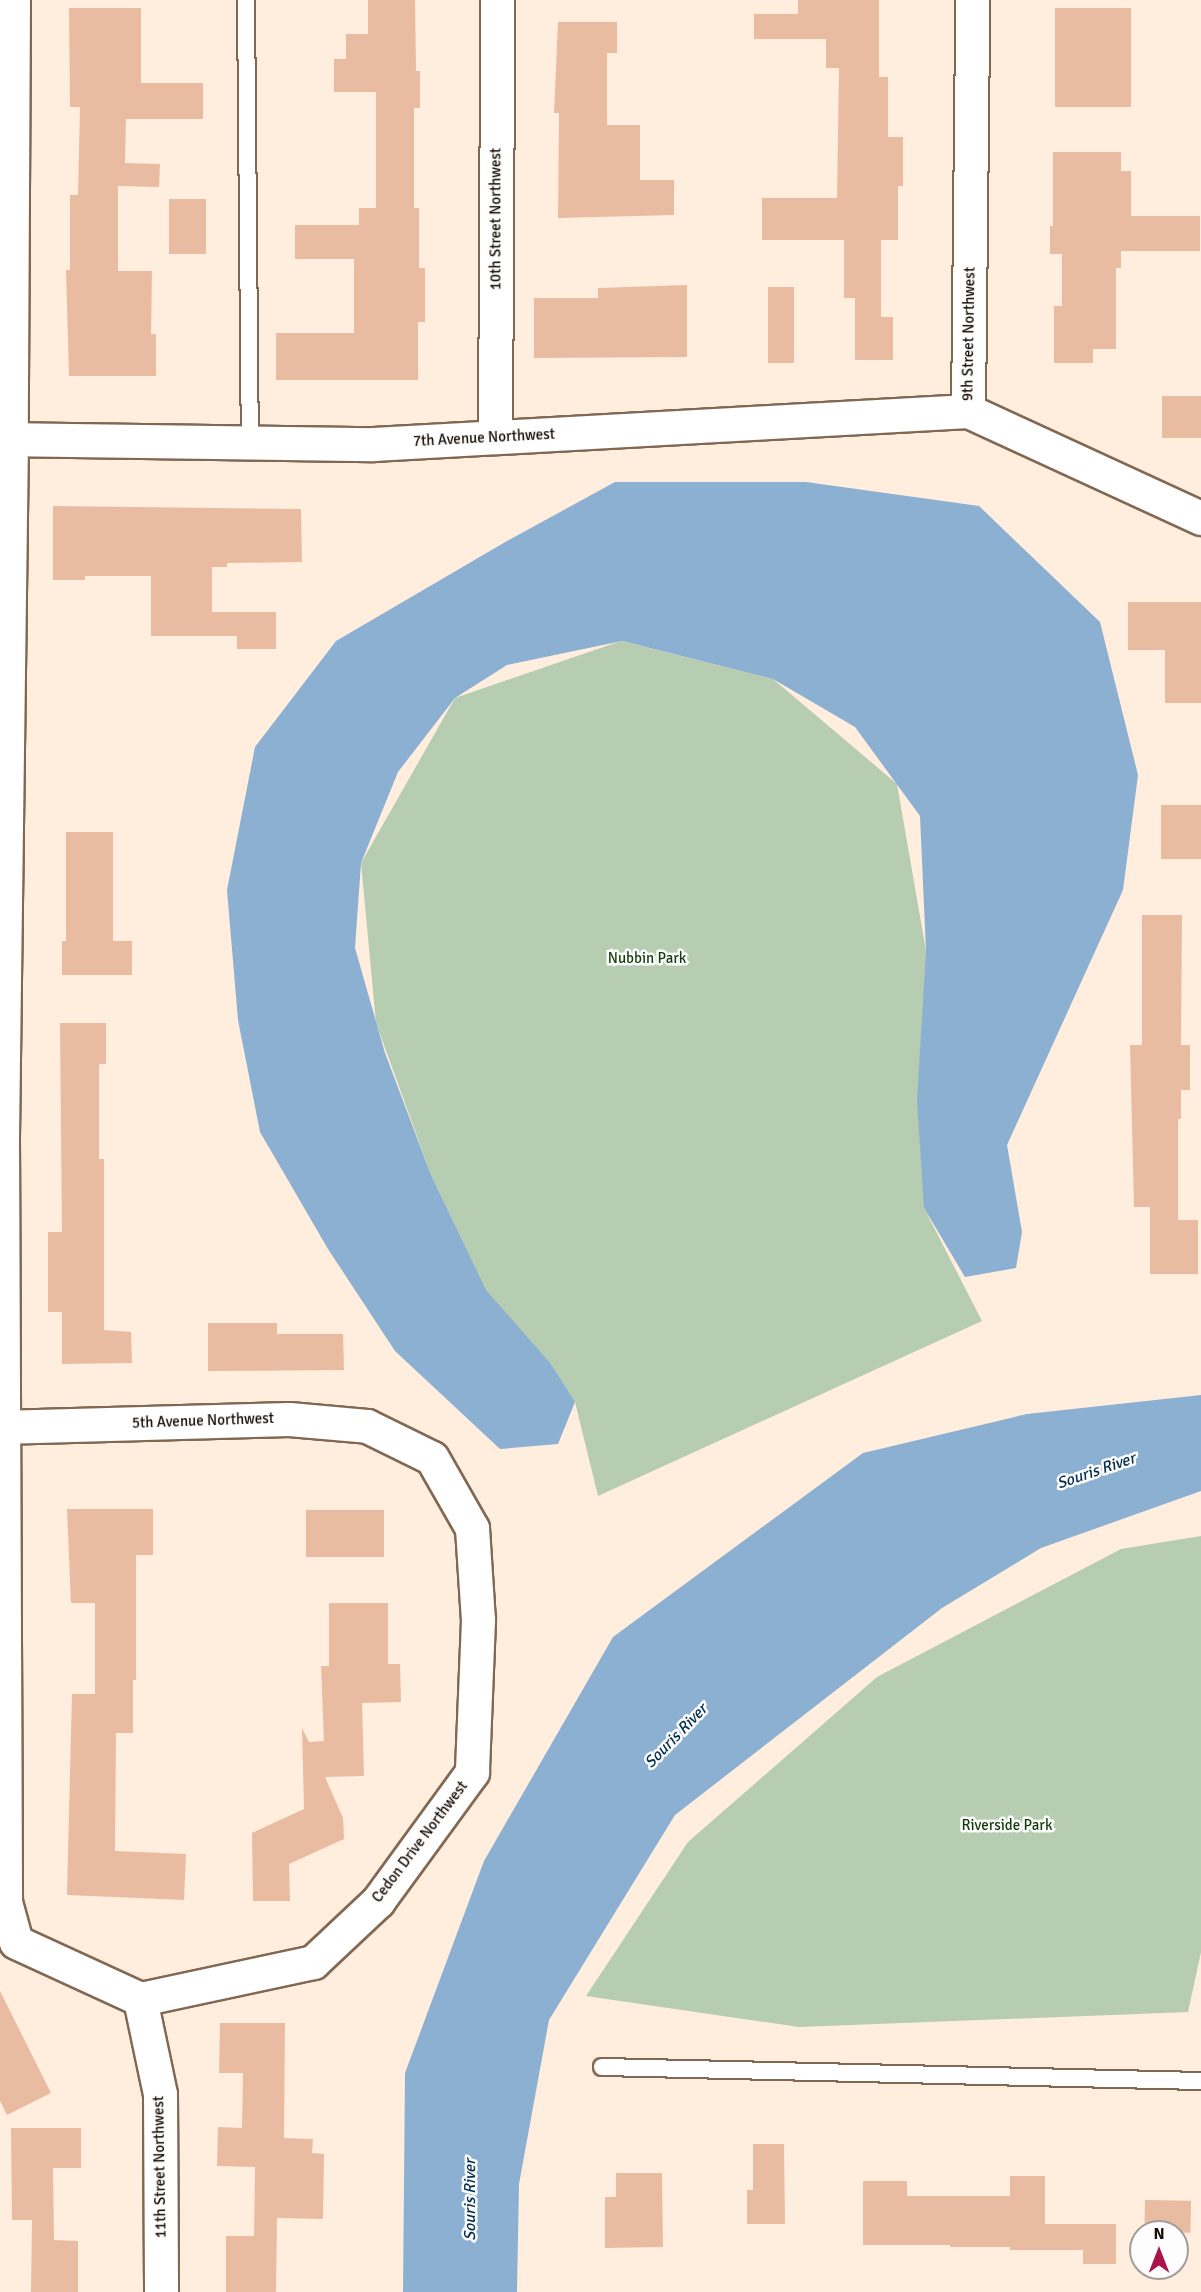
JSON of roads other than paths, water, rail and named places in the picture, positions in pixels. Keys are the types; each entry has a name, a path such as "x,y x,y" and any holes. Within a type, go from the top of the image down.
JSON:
{"street":[{"path":"13,0 6,439 3,926 2,1427 5,1902 16,1942 140,1999"},
{"name":"10th Street Northwest","path":"495,437 497,0"},
{"name":"9th Street Northwest","path":"972,0 968,411 1201,518"},
{"name":"7th Avenue Northwest","path":"6,439 373,444 968,411"},
{"name":"5th Avenue Northwest","path":"2,1427 289,1419 367,1426 402,1443"},
{"name":"Cedon Drive Northwest","path":"140,1999 313,1962 378,1901 472,1772 478,1620 472,1528 432,1458 402,1443"},
{"name":"11th Street Northwest","path":"140,1999 160,2094 160,2292"}],"lane":[{"path":"246,0 250,442"},
{"path":"602,2067 1201,2081"}],"water":[{"path":"615,482 806,482 979,506 1100,622 1138,775 1123,890 1007,1145 1022,1232 1016,1268 965,1277 924,1208 917,1101 926,951 920,816 855,727 773,679 622,641 507,665 455,698 398,772 361,863 355,948 385,1053 431,1175 486,1290 550,1363 575,1402 558,1444 500,1449 395,1351 328,1249 260,1132 238,1020 227,890 255,747 336,641 507,541"},
{"name":"Souris River","path":"1201,1395 1201,1491 1041,1548 942,1608 675,1815 549,2020 519,2184 517,2292 403,2292 405,2073 484,1861 613,1637 863,1453 1027,1414"}],"park label":[{"name":"Nubbin Park","path":"647,959"},
{"name":"Riverside Park","path":"1007,1826"}]}
